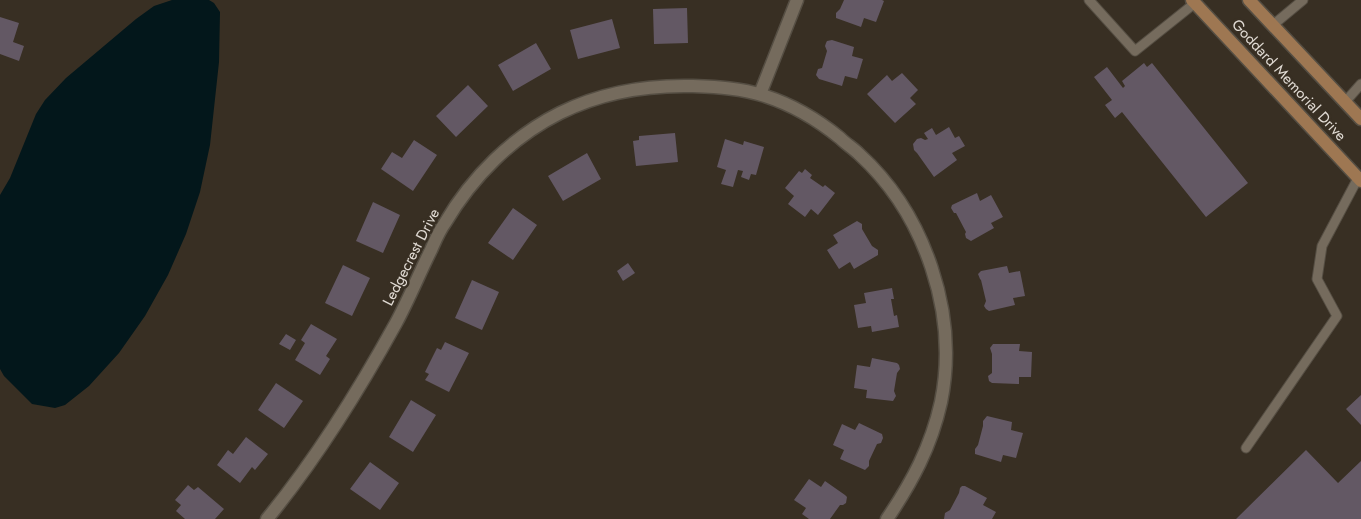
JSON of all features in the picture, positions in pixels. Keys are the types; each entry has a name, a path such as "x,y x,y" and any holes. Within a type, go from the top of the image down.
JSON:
{"main road":[{"name":"Goddard Memorial Drive","path":"1249,0 1361,119"},
{"name":"Goddard Memorial Drive","path":"1194,2 1360,180"}],"street":[{"path":"760,94 797,0"},
{"name":"Ledgecrest Drive","path":"267,519 291,490 350,402 397,321 444,224 469,187 494,160 522,137 559,113 591,100 627,91 669,85 715,87 760,94 799,110 825,126 864,159 891,190 905,211 925,249 933,269 943,314 945,349 941,399 935,424 917,471 887,519"}],"lane":[{"path":"1089,0 1135,51 1194,2"},
{"path":"1273,25 1302,0"},
{"path":"1345,102 1361,84"},
{"path":"1246,448 1337,316 1317,280 1322,246 1360,180"}],"shaded area":[{"path":"172,0 209,0 214,3 220,12 219,62 210,145 200,192 186,234 168,275 145,316 119,353 89,386 65,405 55,408 32,404 4,376 0,369 0,195 10,178 36,114 45,100 66,78 136,19 154,6"}],"building":[{"path":"844,0 884,1 876,22 864,18 861,27 836,18 836,13"},
{"path":"687,8 688,43 654,44 653,9"},
{"path":"0,17 19,23 13,42 24,46 19,61 0,54"},
{"path":"612,19 620,48 578,59 570,30"},
{"path":"832,40 854,47 852,56 863,59 857,79 845,76 842,86 819,79 816,75 818,69 822,68 827,51 826,43"},
{"path":"536,43 551,69 513,91 498,65"},
{"path":"1144,63 1147,67 1152,63 1248,183 1206,217 1122,112 1115,118 1105,105 1112,100 1094,77 1107,67 1123,88 1125,86 1122,81"},
{"path":"902,73 918,90 910,98 916,104 895,123 867,94 887,75 892,81"},
{"path":"468,85 488,106 456,137 436,116"},
{"path":"949,127 955,138 959,136 965,146 952,153 957,160 934,177 914,150 913,144 917,139 928,139 924,133 932,128 936,135"},
{"path":"675,133 678,162 636,166 633,141 639,140 639,136"},
{"path":"725,139 743,145 744,141 764,147 756,175 751,174 749,180 741,177 743,171 738,170 733,187 721,184 726,170 717,167"},
{"path":"414,140 437,155 413,191 381,169 392,152 402,158"},
{"path":"587,153 601,179 563,201 548,176"},
{"path":"805,169 812,175 810,178 823,187 825,185 835,193 818,215 811,209 805,217 788,204 794,196 785,188 799,171 802,173"},
{"path":"977,193 980,201 991,195 1003,217 991,223 994,228 971,241 966,238 966,232 956,213 951,208 952,205"},
{"path":"373,202 400,215 383,253 356,241"},
{"path":"513,208 537,225 513,260 488,243"},
{"path":"857,221 862,224 862,229 872,246 878,250 878,255 854,269 850,262 839,269 827,250 838,243 833,235"},
{"path":"628,263 635,273 623,281 617,271"},
{"path":"343,265 370,278 352,316 325,303"},
{"path":"1007,266 1009,273 1020,271 1025,296 1013,298 1015,305 989,311 984,306 986,301 978,274 981,271"},
{"path":"472,280 499,292 482,330 455,318"},
{"path":"892,288 894,299 891,299 894,316 897,315 899,327 872,332 871,326 858,328 854,305 866,303 864,293"},
{"path":"311,324 337,339 326,356 330,359 320,375 295,360 305,343 301,340"},
{"path":"286,334 296,340 290,350 279,344"},
{"path":"445,342 469,353 449,392 425,380 429,374 425,372 437,348 441,350"},
{"path":"993,344 1020,344 1019,351 1032,352 1031,377 1019,377 1019,384 992,383 989,381 988,376 992,373 992,354 990,348"},
{"path":"872,358 899,365 900,369 897,373 894,391 896,396 893,401 866,398 867,390 854,388 857,365 870,367"},
{"path":"276,383 303,401 284,428 258,410"},
{"path":"1361,395 1361,425 1346,409"},
{"path":"411,400 436,415 413,452 389,437"},
{"path":"987,416 1012,422 1011,430 1023,433 1016,458 1003,455 1001,462 975,454 983,421"},
{"path":"859,423 882,434 883,438 881,443 877,444 869,461 869,466 865,470 840,459 844,450 833,445 842,424 855,430"},
{"path":"246,437 268,454 255,470 252,467 240,483 217,465 228,450 233,454"},
{"path":"1306,450 1338,483 1361,461 1361,519 1236,519"},
{"path":"370,462 399,483 380,510 350,489"},
{"path":"809,479 821,487 825,481 847,497 846,503 840,505 830,519 809,519 802,514 806,508 794,500"},
{"path":"188,485 194,490 198,487 224,509 215,519 185,519 176,511 181,505 175,500"},
{"path":"962,486 987,498 983,505 996,512 992,519 944,519 945,513 950,510"}]}
